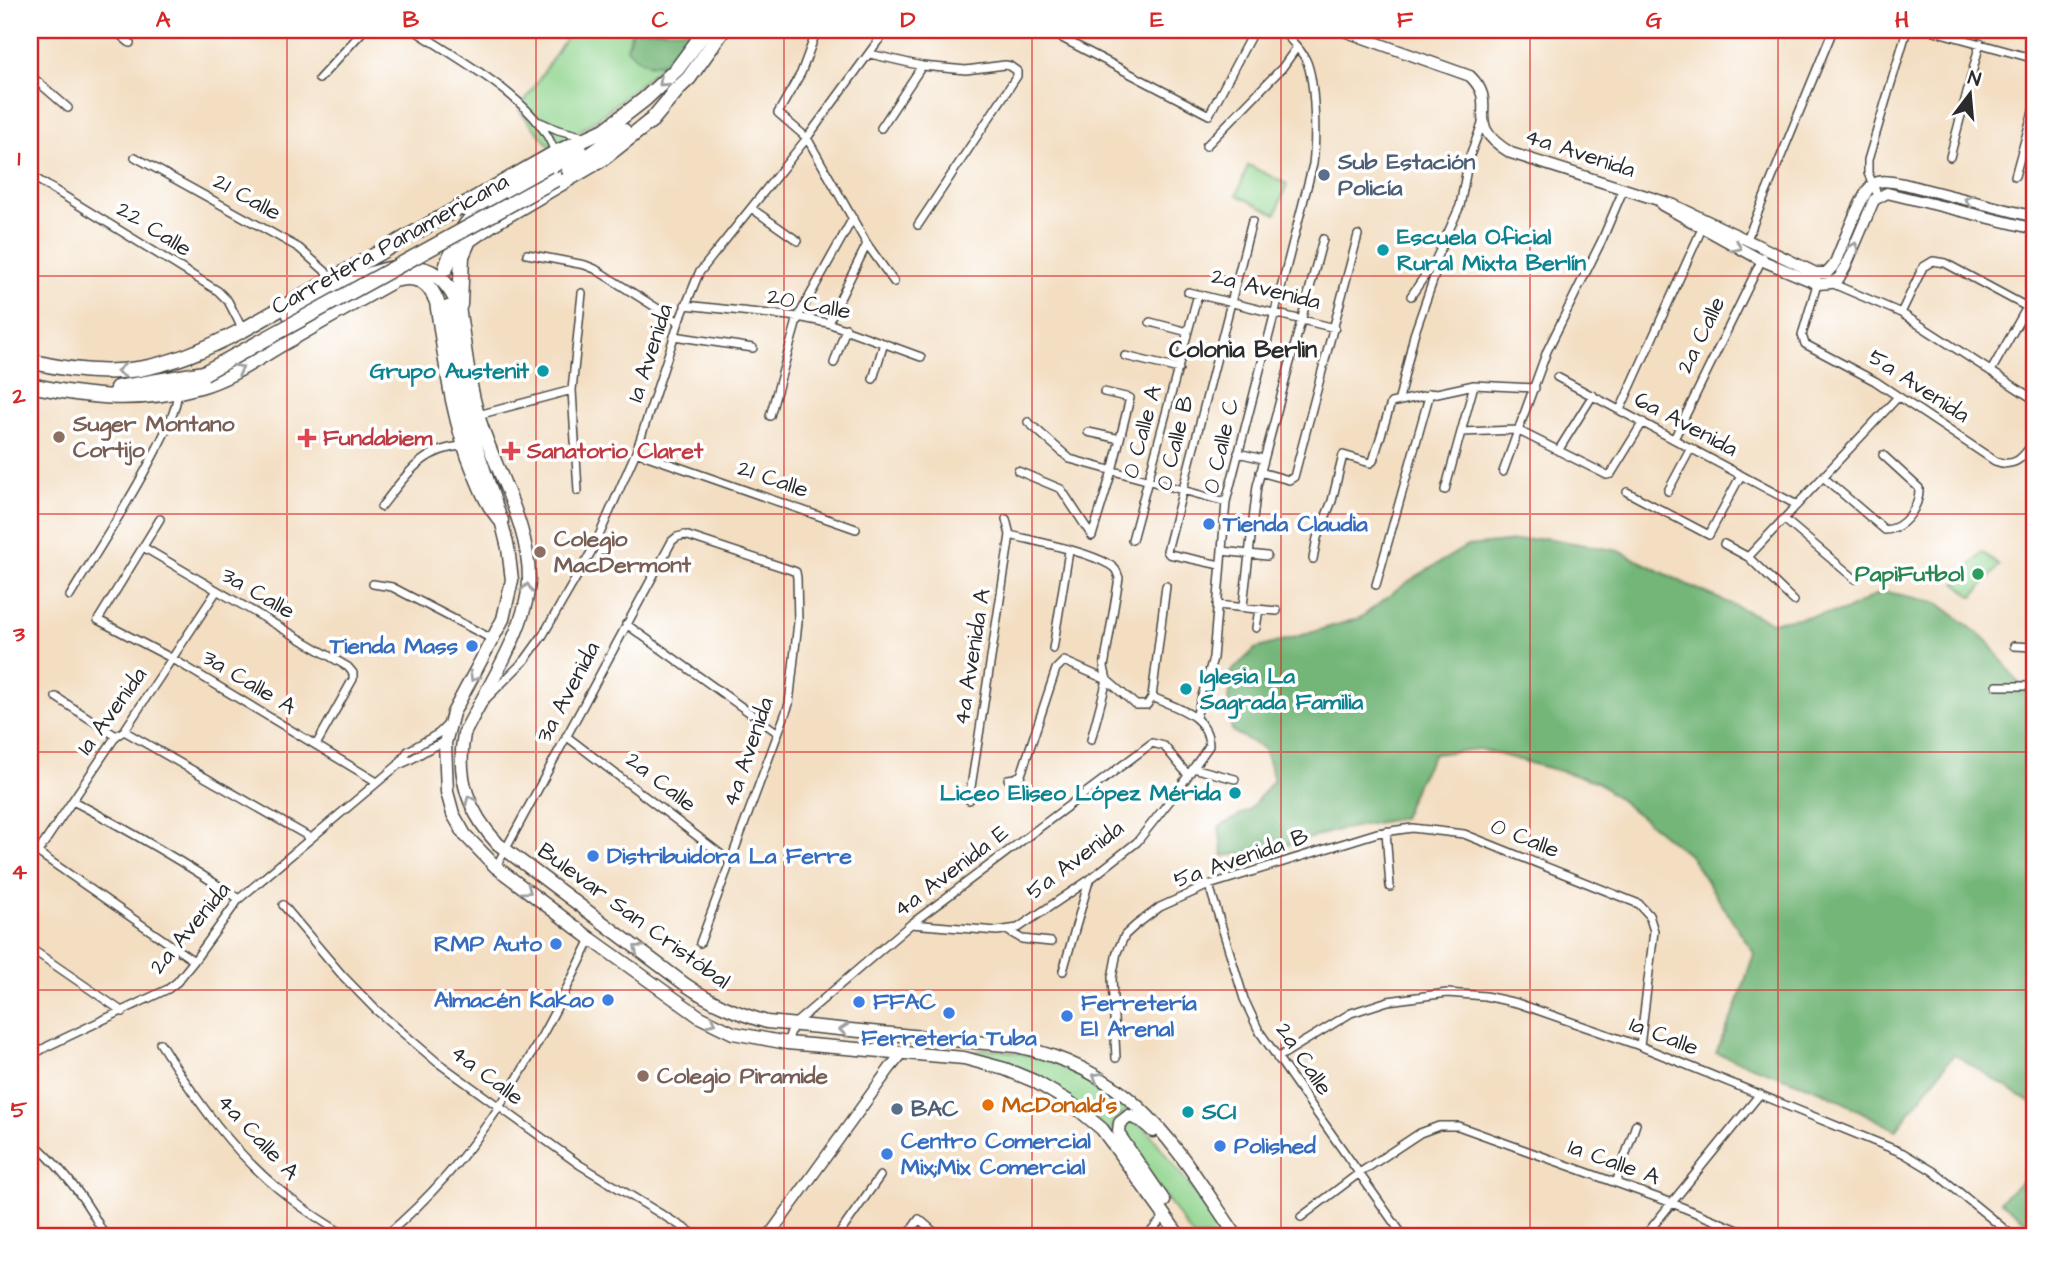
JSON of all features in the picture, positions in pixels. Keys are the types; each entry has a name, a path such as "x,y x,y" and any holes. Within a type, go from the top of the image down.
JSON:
{"highway":[{"name":"Carretera Panamericana","path":"30,360 62,369 124,372 157,367 205,350 555,153 606,130 677,69 706,30"},
{"name":"Carretera Panamericana","path":"30,376 92,389 128,388 204,373 556,179 678,89 723,30"},
{"path":"454,307 462,256 469,240 601,160 652,120 678,89"},
{"path":"446,268 455,240 472,214 583,149 606,130"},
{"path":"157,367 190,365 214,356 357,280 392,267 413,265 430,271 449,287 454,307"},
{"path":"30,385 84,396 128,397 202,385 234,372 394,280 414,277 428,286 437,302 456,417 464,446 490,508 502,520"}],"main road":[{"name":"Bulevar San Cristóbal","path":"454,307 478,415 492,458 519,520 528,581 520,624 464,734 461,749 466,792 484,829 507,850 710,1001 734,1012 767,1022 985,1043 1051,1055 1084,1070 1119,1090 1166,1134 1235,1237"},
{"name":"Bulevar San Cristóbal","path":"454,307 466,416 502,520 512,580 503,619 450,722 445,743 447,792 453,814 465,835 496,867 591,939 700,1017 733,1033 787,1043 964,1058 1005,1069 1068,1101 1102,1129 1180,1237"},
{"path":"904,1051 913,1044 960,1048 985,1043"},
{"path":"1189,1237 1121,1138 1119,1127 1124,1118 1135,1117 1151,1129 1219,1221 1235,1237"}],"street":[{"path":"114,30 130,43"},
{"path":"319,79 365,30"},
{"path":"415,30 492,81 539,122 551,139 555,153"},
{"path":"817,30 801,73 778,113 807,138 867,244 894,282"},
{"path":"869,30 879,40"},
{"name":"1a Avenida","path":"479,703 489,698 525,660 543,635 594,547 636,452 674,336 699,273 807,138 886,30"},
{"path":"1060,37 1209,115 1254,30"},
{"name":"0 Calle C","path":"1196,717 1213,658 1226,502 1314,154 1311,75 1306,59 1282,30"},
{"path":"1341,30 1470,76 1479,86 1484,98 1482,124 1469,158 1460,206 1435,261 1411,296"},
{"path":"1747,239 1833,30"},
{"path":"1878,197 1868,173 1868,160 1908,30"},
{"path":"1930,30 2035,59"},
{"path":"1950,158 1980,43"},
{"path":"1206,146 1282,68 1297,47"},
{"path":"870,54 922,66 965,70 1005,65 1015,69 1017,76 918,225"},
{"path":"881,128 922,66"},
{"path":"30,75 68,108"},
{"path":"2015,176 2035,104"},
{"path":"539,122 586,137"},
{"name":"4a Avenida","path":"1482,124 1493,142 1511,153 1674,205 1703,224 1764,255 1822,277 1900,313 2035,401"},
{"name":"21 Calle","path":"135,157 299,248 334,279"},
{"name":"22 Calle","path":"30,175 218,291 228,301 243,330"},
{"path":"1822,277 1834,265 1863,198 1872,185 1888,181 1904,184 2035,217"},
{"path":"1503,472 1547,351 1602,240 1624,188"},
{"path":"1822,277 1839,278 1874,200 1887,193 2035,229"},
{"path":"751,208 798,241"},
{"path":"770,416 798,317 853,218"},
{"name":"0 Calle B","path":"1220,565 1167,552 1252,221"},
{"path":"1620,410 1703,224"},
{"name":"4a Avenida","path":"1703,224 1747,239 1764,255"},
{"path":"1260,472 1289,480 1294,477 1358,235"},
{"path":"1243,606 1253,502 1323,239"},
{"path":"828,323 867,244"},
{"path":"527,254 595,269 679,322"},
{"name":"2a Calle","path":"1674,439 1764,255"},
{"path":"1313,559 1317,538 1332,501 1343,455 1370,463 1373,461 1437,270 1435,261"},
{"path":"1900,313 1923,267 1933,261 1945,263 2027,307"},
{"name":"5a Avenida","path":"1822,277 1802,335 1803,341 1810,347 1848,365 1995,461 2005,465 2020,460 2035,440"},
{"name":"2a Avenida","path":"1188,292 1335,328"},
{"path":"578,491 572,390 582,293"},
{"path":"1991,371 2035,293"},
{"name":"0 Calle A","path":"1132,540 1198,294"},
{"name":"20 Calle","path":"685,305 798,317 828,323 920,357"},
{"path":"1150,322 1188,332"},
{"path":"834,363 846,328"},
{"path":"674,336 753,348"},
{"path":"873,379 884,343"},
{"path":"1125,356 1179,369"},
{"name":"6a Avenida","path":"1558,377 1797,505"},
{"path":"1395,401 1474,386 1535,388"},
{"path":"1445,489 1474,386"},
{"path":"70,596 162,440 177,402 178,390"},
{"path":"478,415 572,390"},
{"path":"1018,471 1061,489 1092,536 1130,398 1104,392"},
{"path":"1376,585 1430,393"},
{"path":"1558,451 1593,395"},
{"path":"1748,557 1898,397"},
{"path":"1028,422 1070,459 1226,502"},
{"path":"1461,432 1517,430 1607,475 1611,474 1643,422"},
{"path":"1088,432 1120,439"},
{"path":"381,507 415,465 433,452 464,446"},
{"path":"1668,491 1691,448"},
{"name":"21 Calle","path":"636,452 856,529"},
{"path":"1238,453 1263,460"},
{"path":"1823,477 1885,530 1893,530 1909,516 1919,495 1919,488 1883,454"},
{"path":"1626,492 1709,535 1741,475"},
{"path":"143,547 160,519"},
{"name":"4a Avenida A","path":"969,800 1010,535 1006,519"},
{"path":"1784,519 1855,579"},
{"name":"4a Avenida","path":"677,537 685,535 791,570 796,572 797,578 798,622 789,704 700,943"},
{"path":"1010,535 1069,551 1117,570 1119,578 1104,667 1107,680 1091,740"},
{"name":"3a Avenida","path":"496,867 626,624 672,541 677,537"},
{"path":"1724,544 1748,557 1794,601"},
{"name":"3a Calle","path":"143,547 348,667 353,679 316,745"},
{"name":"3a Calle A","path":"143,547 98,620 173,659 377,782"},
{"path":"1053,649 1069,551"},
{"path":"1223,551 1267,556"},
{"path":"373,584 392,587 494,640"},
{"path":"1008,779 1021,775 1056,669 1064,661 1107,680 1136,705 1147,705 1152,697 1166,586"},
{"name":"1a Avenida","path":"38,852 116,736 124,731 216,592"},
{"path":"1217,605 1277,611"},
{"path":"1256,628 1259,609"},
{"path":"626,624 778,733"},
{"path":"2014,646 2035,648"},
{"path":"1997,687 2035,686"},
{"path":"56,697 116,736"},
{"path":"1152,697 1196,717"},
{"name":"5a Avenida","path":"1008,931 1018,928 1089,880 1137,842 1160,815 1209,746 1205,727 1196,717"},
{"name":"2a Avenida","path":"30,1061 33,1051 123,1012 177,982 239,899 398,765 408,751 439,733 450,722"},
{"path":"124,731 311,838"},
{"name":"2a Calle","path":"566,736 731,862"},
{"name":"2a Avenida","path":"398,765 414,760 431,746 445,743"},
{"name":"4a Avenida E","path":"793,1025 911,924 1152,743 1164,746 1190,771"},
{"path":"1190,771 1235,779"},
{"path":"73,801 127,829 239,899"},
{"name":"0 Calle","path":"1381,832 1412,828 1464,834 1639,904 1649,915 1654,931 1640,1046"},
{"path":"1381,832 1390,887"},
{"name":"5a Avenida B","path":"1116,1058 1112,978 1117,952 1125,935 1160,907 1209,885 1381,832"},
{"path":"30,847 194,961"},
{"path":"1063,971 1089,880"},
{"name":"2a Calle","path":"1209,885 1244,999 1259,1031 1404,1237"},
{"name":"4a Calle","path":"283,905 375,1009 437,1062 601,1178 699,1237"},
{"path":"911,924 1008,931 1022,939 1051,942"},
{"path":"384,1237 442,1181 500,1109 564,995 591,939"},
{"path":"30,948 123,1012"},
{"name":"1a Calle","path":"1277,1058 1351,1013 1388,1001 1447,993 1485,996 1517,1003 1640,1046 1903,1153 1933,1171 2014,1237"},
{"path":"787,1043 793,1025"},
{"name":"4a Calle A","path":"160,1042 191,1091 244,1157 285,1195 348,1237"},
{"path":"768,1237 904,1051"},
{"path":"1644,1237 1760,1094"},
{"path":"1616,1184 1636,1124"},
{"name":"1a Calle A","path":"1358,1174 1420,1133 1439,1126 1458,1126 1672,1203 1755,1237"},
{"path":"36,1145 75,1185 92,1210 105,1237"},
{"path":"1301,1217 1358,1174"},
{"path":"837,1237 880,1176"},
{"path":"1146,1237 1166,1216"},
{"path":"906,1237 919,1219 940,1237"}],"green space":[{"path":"571,30 632,30 627,48 649,65 663,63 610,109 552,149 519,110"},
{"path":"632,30 692,30 663,63 657,64 643,62 627,48"},
{"path":"1248,165 1287,184 1276,214 1237,195"},
{"path":"1545,538 1619,551 1771,622 1845,611 1883,591 1938,603 1988,641 2019,684 2035,685 2035,1105 1954,1054 1896,1130 1824,1092 1716,1053 1737,1005 1754,953 1690,856 1596,781 1479,749 1434,754 1416,785 1402,818 1338,830 1269,850 1223,856 1219,827 1249,810 1274,780 1264,749 1232,731 1228,704 1230,673 1255,649 1360,618 1409,581 1467,546"},
{"name":"PapiFutbol","path":"1982,552 1999,566 1973,597 1956,583"},
{"path":"984,1049 1033,1056 1065,1066 1096,1080 1140,1113 1123,1114 1115,1119 1112,1136 1095,1117 971,1053"},
{"path":"1128,1122 1135,1122 1149,1132 1228,1237 1193,1237 1127,1140 1124,1126"},
{"path":"2035,1170 2035,1224 2026,1221 2000,1201"}],"place":[{"name":"Sub Estación Policía","path":"1324,175"},
{"name":"Escuela Oficial Rural Mixta Berlín","path":"1383,250"},
{"name":"Grupo Austenit","path":"543,371"},
{"name":"Suger Montano Cortijo","path":"59,437"},
{"name":"Fundabiem","path":"307,438"},
{"name":"Sanatorio Claret","path":"511,451"},
{"name":"Tienda Claudia","path":"1209,524"},
{"name":"Colegio MacDermont","path":"540,552"},
{"name":"PapiFutbol","path":"1978,574"},
{"name":"Tienda Mass","path":"472,646"},
{"name":"Iglesia La Sagrada Familia","path":"1186,689"},
{"name":"Liceo Eliseo López Mérida","path":"1235,793"},
{"name":"Distribuidora La Ferre","path":"593,856"},
{"name":"RMP Auto","path":"556,944"},
{"name":"Almacén Kakao","path":"608,1000"},
{"name":"FFAC","path":"859,1002"},
{"name":"Ferretería Tuba","path":"949,1013"},
{"name":"Ferretería El Arenal","path":"1067,1016"},
{"name":"Colegio Piramide","path":"643,1076"},
{"name":"McDonald's","path":"988,1105"},
{"name":"BAC","path":"897,1109"},
{"name":"SCI","path":"1188,1112"},
{"name":"Polished","path":"1220,1146"},
{"name":"Centro Comercial Mix;Mix Comercial","path":"887,1154"}],"district":[{"name":"Colonia Berlin","path":"1243,350"}]}
